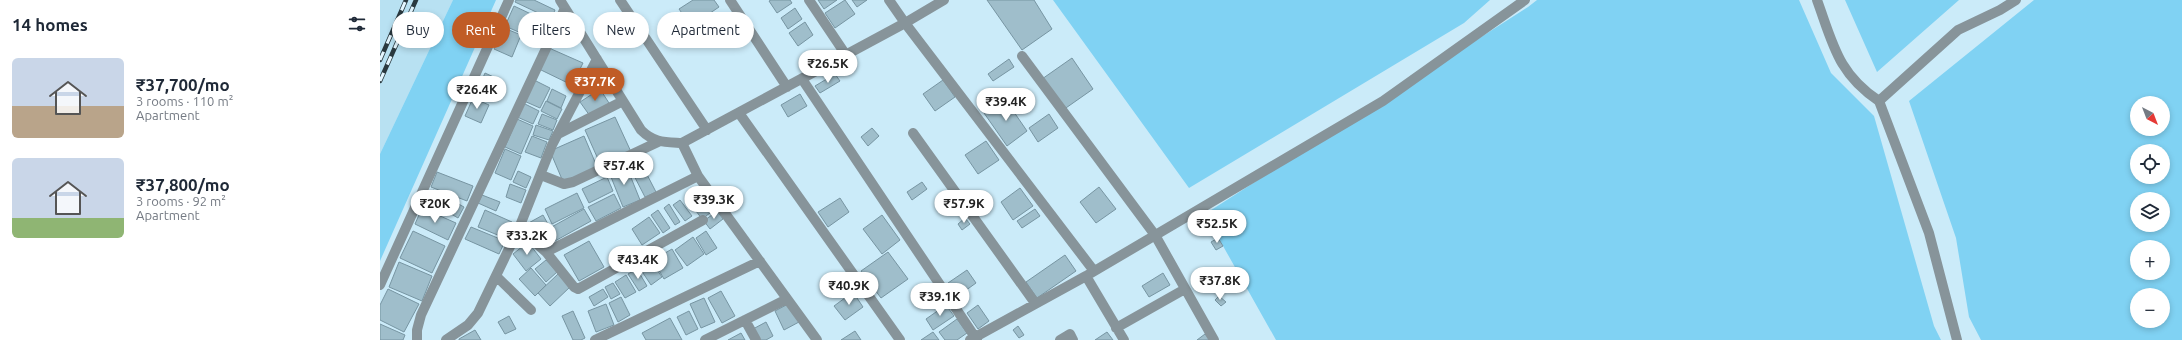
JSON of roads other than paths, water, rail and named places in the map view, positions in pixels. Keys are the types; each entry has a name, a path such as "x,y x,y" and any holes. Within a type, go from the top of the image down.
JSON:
{"street":[{"path":"380,285 509,0"},
{"path":"620,0 707,130"},
{"path":"730,0 787,87"},
{"path":"809,0 846,55"},
{"path":"890,0 905,23 1090,273 1116,328 1124,340"},
{"path":"541,175 560,183 573,182 658,142 682,142 802,79 944,0"},
{"path":"802,79 974,339 1090,273 1383,101 1525,0"},
{"path":"1817,0 1833,44 1846,72 1861,89 1879,101 1929,233 1957,340"},
{"path":"1879,101 1958,30 2000,10 2016,0"},
{"path":"563,4 641,130 648,137 658,142"},
{"path":"417,340 417,330 421,315 563,4"},
{"path":"1022,56 1155,235 1214,340"},
{"path":"446,340 468,325 478,313 519,228 558,134 597,59"},
{"path":"558,134 623,102"},
{"path":"739,113 900,340"},
{"path":"913,133 1035,303"},
{"path":"682,142 698,176 818,340"},
{"path":"546,252 698,176"},
{"path":"519,228 546,252 574,287 578,289 703,220"},
{"path":"595,340 760,261"},
{"path":"496,276 531,310"},
{"path":"1116,328 1185,289"},
{"path":"705,340 788,299"},
{"path":"746,320 756,340"},
{"path":"1060,340 1070,334 1072,340"}],"railway":[{"path":"380,60 406,0"},
{"path":"380,81 416,0"}]}
